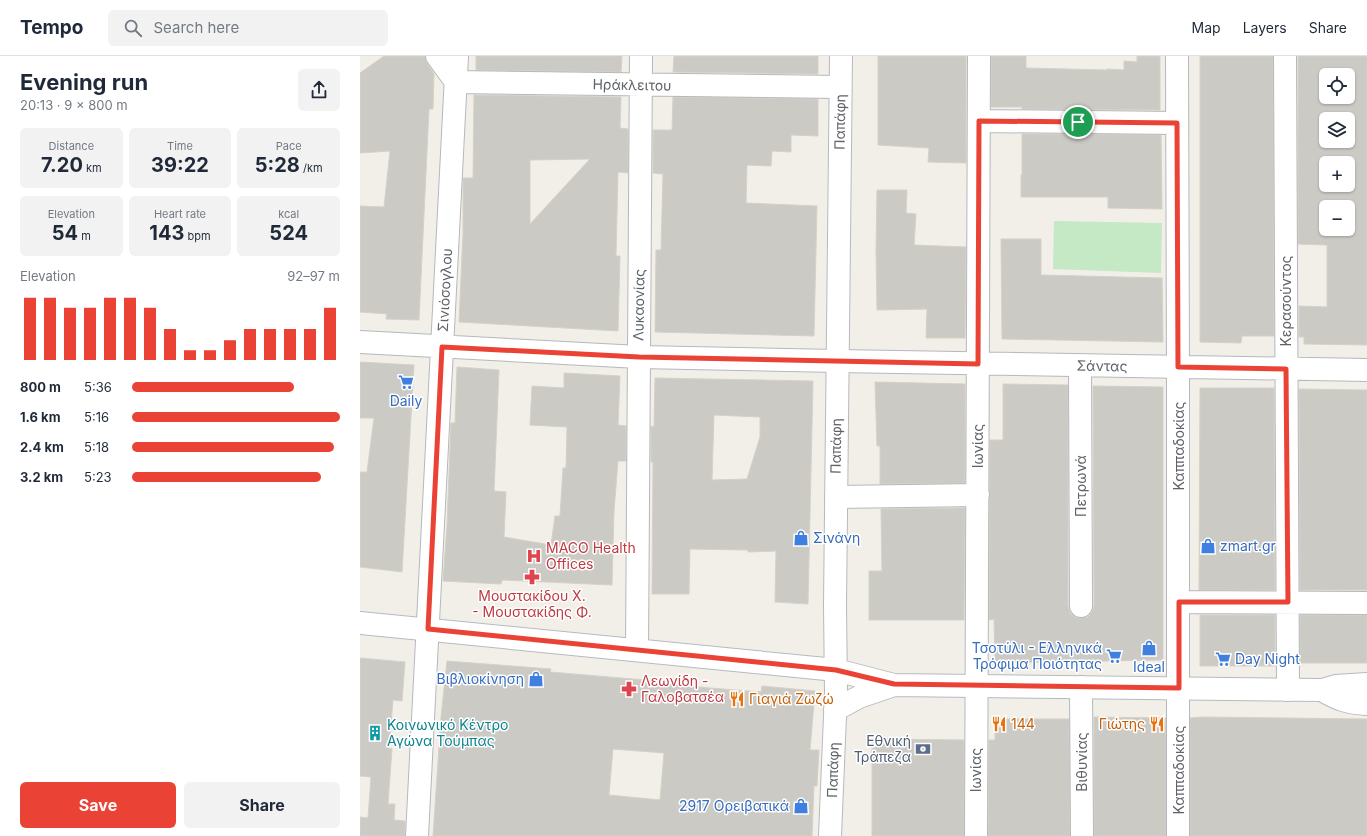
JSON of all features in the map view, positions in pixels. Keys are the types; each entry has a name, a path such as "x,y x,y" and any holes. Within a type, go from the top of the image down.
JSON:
{"street":[{"path":"437,56 456,82"},
{"name":"Σινιόσογλου","path":"417,836 457,56"},
{"name":"Λυκαονίας","path":"637,650 642,56"},
{"name":"Παπάφη","path":"830,836 836,670 835,605 841,56"},
{"name":"Ιωνίας","path":"976,836 979,56"},
{"name":"Καππαδοκίας","path":"1177,56 1179,602 1178,836"},
{"name":"Κερασούντος","path":"1285,56 1288,690"},
{"name":"Ηράκλειτου","path":"456,82 840,87"},
{"path":"979,121 1177,123"},
{"name":"Σάντας","path":"360,342 639,357 837,362 1367,370"},
{"name":"Πετρωνά","path":"1080,366 1081,606"},
{"path":"836,497 978,495"},
{"path":"1179,602 1367,603"},
{"path":"360,622 836,670 894,684 1288,690 1322,690 1336,686 1367,684"},
{"path":"835,710 860,697 894,684"},
{"name":"Βιθυνίας","path":"1081,687 1082,836"},
{"path":"1322,690 1335,698 1355,703 1367,704"}],"green space":[{"path":"1054,221 1162,223 1161,273 1053,269"}],"building":[{"path":"384,56 425,56 427,63 434,74 433,109 429,109 419,320 386,319 387,314 360,312 360,206 384,207 390,151 360,153 360,73"},
{"path":"476,56 622,56 621,72 476,70"},
{"path":"674,56 818,56 818,74 673,72"},
{"path":"878,56 966,56 966,163 928,162 929,148 878,145"},
{"path":"991,56 1026,56 1026,68 1124,70 1124,61 1137,62 1137,56 1160,56 1160,110 1022,109 1022,107 991,107"},
{"path":"1200,56 1273,56 1274,336 1242,336 1241,343 1200,342"},
{"path":"1298,56 1367,56 1367,345 1304,344 1304,337 1299,337 1299,306 1327,307 1327,245 1298,244"},
{"path":"474,95 621,97 620,128 628,129 628,173 618,172 616,256 620,256 618,331 459,322 463,233 463,178 473,178","holes":["590,159 530,224 530,160"]},
{"path":"673,97 818,99 818,136 791,135 791,152 772,151 771,166 747,165 746,203 817,206 814,336 655,332 656,250 661,250 663,174 653,173 653,130 672,130"},
{"path":"1022,134 1161,135 1162,209 1108,208 1108,197 1021,197"},
{"path":"877,190 907,190 906,213 916,214 914,245 966,247 965,338 926,338 927,309 877,310"},
{"path":"1001,239 1041,239 1041,275 1162,278 1163,342 1002,339"},
{"path":"360,362 414,365 402,572 360,567 360,472 367,472 374,418 360,418"},
{"path":"457,367 499,370 494,491 506,492 504,537 551,545 555,516 560,516 563,468 566,468 567,427 530,425 532,386 564,388 564,373 620,376 618,425 626,426 626,461 618,461 614,511 612,585 502,580 501,584 443,581 451,423 455,423"},
{"path":"655,378 813,381 808,604 775,602 776,551 748,552 748,550 690,549 689,594 652,594 653,462 651,462 651,426 654,427","holes":["714,415 760,417 760,437 747,479 712,480"]},
{"path":"875,382 965,384 965,483 880,484 880,446 877,446"},
{"path":"1003,384 1068,385 1068,606 1070,613 1075,617 1081,618 1088,617 1094,606 1093,386 1163,387 1163,660 995,663 994,619 989,620 990,440 1003,440"},
{"path":"1200,388 1274,388 1275,590 1199,590"},
{"path":"1299,389 1367,390 1367,590 1300,590"},
{"path":"965,508 964,620 869,620 869,571 882,571 881,509"},
{"path":"1200,615 1275,615 1275,666 1200,666"},
{"path":"1300,615 1367,615 1367,663 1300,663"},
{"path":"360,658 405,662 402,701 393,700 389,748 392,749 388,804 395,804 394,820 405,821 405,836 360,836 360,817 368,818 371,777 360,776"},
{"path":"447,661 551,669 550,672 657,681 657,683 710,688 761,692 762,686 815,691 810,750 819,750 817,786 814,786 812,836 433,836 441,717","holes":["613,749 664,753 660,800 609,795"]},
{"path":"1094,717 1166,718 1166,836 1094,836"},
{"path":"1190,718 1367,719 1367,836 1190,836"},
{"path":"995,719 1069,719 1070,836 988,836 989,740 995,740"},
{"path":"872,739 964,740 964,836 872,836"}],"place":[{"name":"Daily","path":"406,382"},
{"name":"Σινάνη","path":"801,538"},
{"name":"zmart.gr","path":"1208,546"},
{"name":"MACO Health Offices","path":"534,556"},
{"name":"Μουστακίδου Χ. - Μουστακίδης Φ.","path":"532,577"},
{"name":"Ideal","path":"1149,648"},
{"name":"Τσοτύλι - Ελληνικά Τρόφιμα Ποιότητας","path":"1114,656"},
{"name":"Day Night","path":"1223,659"},
{"name":"Βιβλιοκίνηση","path":"536,679"},
{"name":"Λεωνίδη - Γαλοβατσέα","path":"629,689"},
{"name":"Γιαγιά Ζωζώ","path":"737,699"},
{"name":"144","path":"999,724"},
{"name":"Γιώτης","path":"1157,724"},
{"name":"Κοινωνικό Κέντρο Αγώνα Τούμπας","path":"375,733"},
{"name":"Εθνική Τράπεζα","path":"923,749"},
{"name":"2917 Ορειβατικά","path":"801,806"}],"route":[{"path":"979,121 1078,122 1177,123 1178,367 1286,369 1288,602 1179,602 1179,688 894,684 836,670 428,629 442,347 639,357 978,364 979,121"}]}
